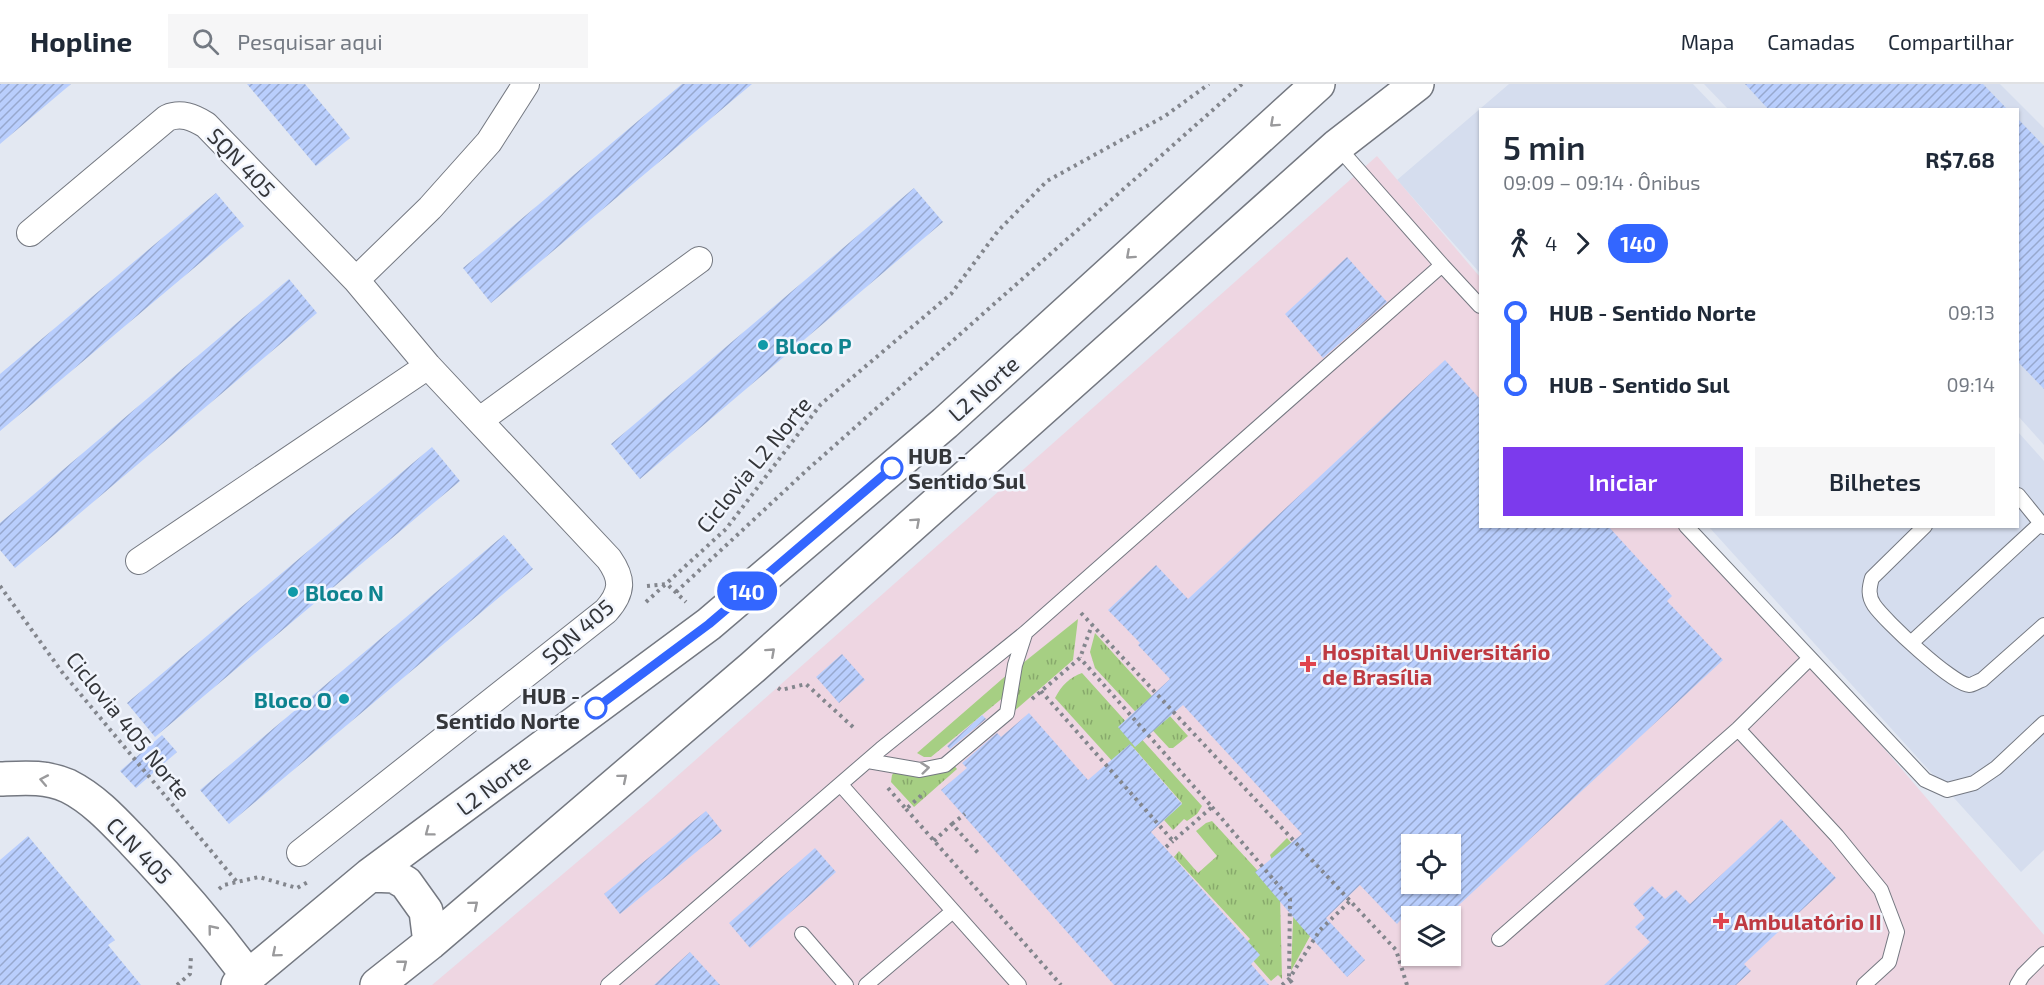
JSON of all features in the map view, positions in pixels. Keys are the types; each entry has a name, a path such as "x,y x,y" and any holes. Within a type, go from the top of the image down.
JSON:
{"main road":[{"name":"L2 Norte","path":"243,981 370,875 709,624 945,423 1318,84"},
{"path":"377,985 430,943 753,667 1337,146 1417,84"},
{"name":"CLN 405","path":"0,779 28,777 48,779 86,796 115,822 195,908 243,981"},
{"path":"370,875 394,876 406,883 426,911 430,943"}],"street":[{"path":"356,280 430,208 489,142 526,84"},
{"name":"SQN 405","path":"30,233 167,118 176,115 195,118 206,125 356,280 428,366 609,559 616,571 620,588 616,599 606,611 300,853"},
{"path":"480,420 699,260"},
{"path":"139,561 428,366"}],"lane":[{"path":"1337,146 1479,305"},
{"path":"608,985 868,762 1025,633 1442,265"},
{"path":"1911,642 2042,525 2019,496"},
{"path":"1688,528 1925,780 1947,790 1974,783 1996,768 2044,723"},
{"path":"1923,528 1872,578 1868,589 1873,604 1939,668 1960,683 1970,685 1982,680 2044,625"},
{"path":"868,762 920,770 945,765 1007,713 1015,666 1025,633"},
{"path":"1499,939 1738,729 1810,658"},
{"path":"1738,729 1837,836 1881,890 1898,932 1889,962 1864,985"},
{"path":"841,785 1019,985"},
{"path":"866,985 953,911"},
{"path":"802,934 846,985"},
{"path":"2017,985 2023,975 2044,954"}],"path":[{"name":"Ciclovia L2 Norte","path":"641,607 726,529 821,404 951,294 998,231 1047,181 1165,116 1209,84"},
{"path":"676,592 807,470 1242,84"},
{"path":"620,588 667,584 709,624"},
{"name":"Ciclovia 405 Norte","path":"0,586 62,672 237,882"},
{"path":"1080,611 1396,950 1407,985"},
{"path":"1092,625 1080,658 1290,899 1289,979 1294,985"},
{"path":"781,690 806,684 853,727"},
{"path":"1041,691 1173,841"},
{"path":"1166,847 1212,807"},
{"path":"906,809 1060,985"},
{"path":"934,841 964,814"},
{"path":"952,824 979,854"},
{"path":"195,908 224,885 259,877 297,888 317,877"},
{"path":"1282,985 1289,979 1320,930 1350,901"}],"shaded area":[{"path":"1509,84 1693,84 1716,108 1481,108"},
{"path":"1704,84 2000,84 2044,128 2044,445 2019,417 2019,108 1727,108"},
{"path":"1479,110 1479,272 1397,180"},
{"name":"Hospital Universitário de Brasília","path":"1377,156 1479,276 1479,528 1695,528 2044,935 2044,985 432,985 648,802"},
{"path":"2019,433 2044,461 2044,850 2021,872 1710,528 2019,528"}],"green space":[{"path":"1078,619 1073,660 1013,712 1018,667"},
{"path":"1095,633 1188,736 1173,748 1169,748 1095,668 1090,652"},
{"path":"1009,673 1005,696 931,757 924,757 917,753"},
{"path":"1082,673 1202,806 1197,814 1187,821 1184,819 1173,830 1164,820 1182,803 1132,746 1113,762 1055,698 1066,682"},
{"path":"952,763 957,769 914,807 891,782 895,771"},
{"path":"1212,821 1280,895 1282,979 1278,975 1271,981 1241,947 1250,939 1174,857 1179,851 1198,873 1217,856 1196,831"},
{"path":"1287,838 1343,901 1315,927 1291,971 1294,897 1277,873 1270,855"}],"building":[{"path":"0,84 71,84 0,144"},
{"path":"247,84 305,84 350,138 316,166"},
{"path":"682,84 752,84 491,303 463,268"},
{"path":"1745,84 1983,84 2006,108 1767,108"},
{"path":"2019,120 2044,146 2044,389 2019,363"},
{"name":"Bloco P","path":"914,188 943,222 640,479 611,444"},
{"path":"216,193 244,226 0,431 0,374"},
{"path":"1347,257 1387,302 1323,358 1285,314"},
{"path":"289,279 317,313 15,568 0,550 0,523"},
{"path":"1445,360 1479,398 1479,528 1610,528 1672,596 1667,601 1723,660 1458,906 1401,906 1401,919 1397,924 1360,885 1326,918 1365,960 1347,977 1255,872 1302,834 1183,705 1135,747 1118,727 1170,679 1108,610 1156,565 1188,599"},
{"name":"Bloco N","path":"432,447 460,481 155,737 127,703"},
{"name":"Bloco O","path":"504,535 533,569 229,824 200,790"},
{"path":"842,654 865,680 839,703 816,677"},
{"path":"1029,713 1088,780 1130,744 1182,804 1151,832 1260,955 1251,964 1269,985 1114,985 941,790 967,768 962,763 997,733 1001,737"},
{"path":"982,715 986,719 950,749 947,746"},
{"path":"162,735 177,752 136,788 120,771"},
{"path":"706,811 722,831 620,914 604,894"},
{"path":"1781,819 1836,878 1744,964 1751,971 1736,985 1604,985 1650,942 1635,927 1645,918 1633,904 1652,886 1665,899 1676,890 1690,904"},
{"path":"28,836 115,940 108,945 141,985 0,985 0,860"},
{"path":"815,848 836,872 750,948 729,923"},
{"path":"690,952 720,985 654,985"}],"bus line":[{"name":"140","path":"596,708 709,624 892,468"}],"place":[{"name":"Bloco P","path":"763,345"},
{"name":"HUB - Sentido Sul","path":"892,468"},
{"name":"Bloco N","path":"293,592"},
{"name":"Hospital Universitário de Brasília","path":"1308,664"},
{"name":"Bloco O","path":"344,699"},
{"name":"HUB - Sentido Norte","path":"596,708"},
{"name":"Ambulatório II","path":"1721,921"}]}
